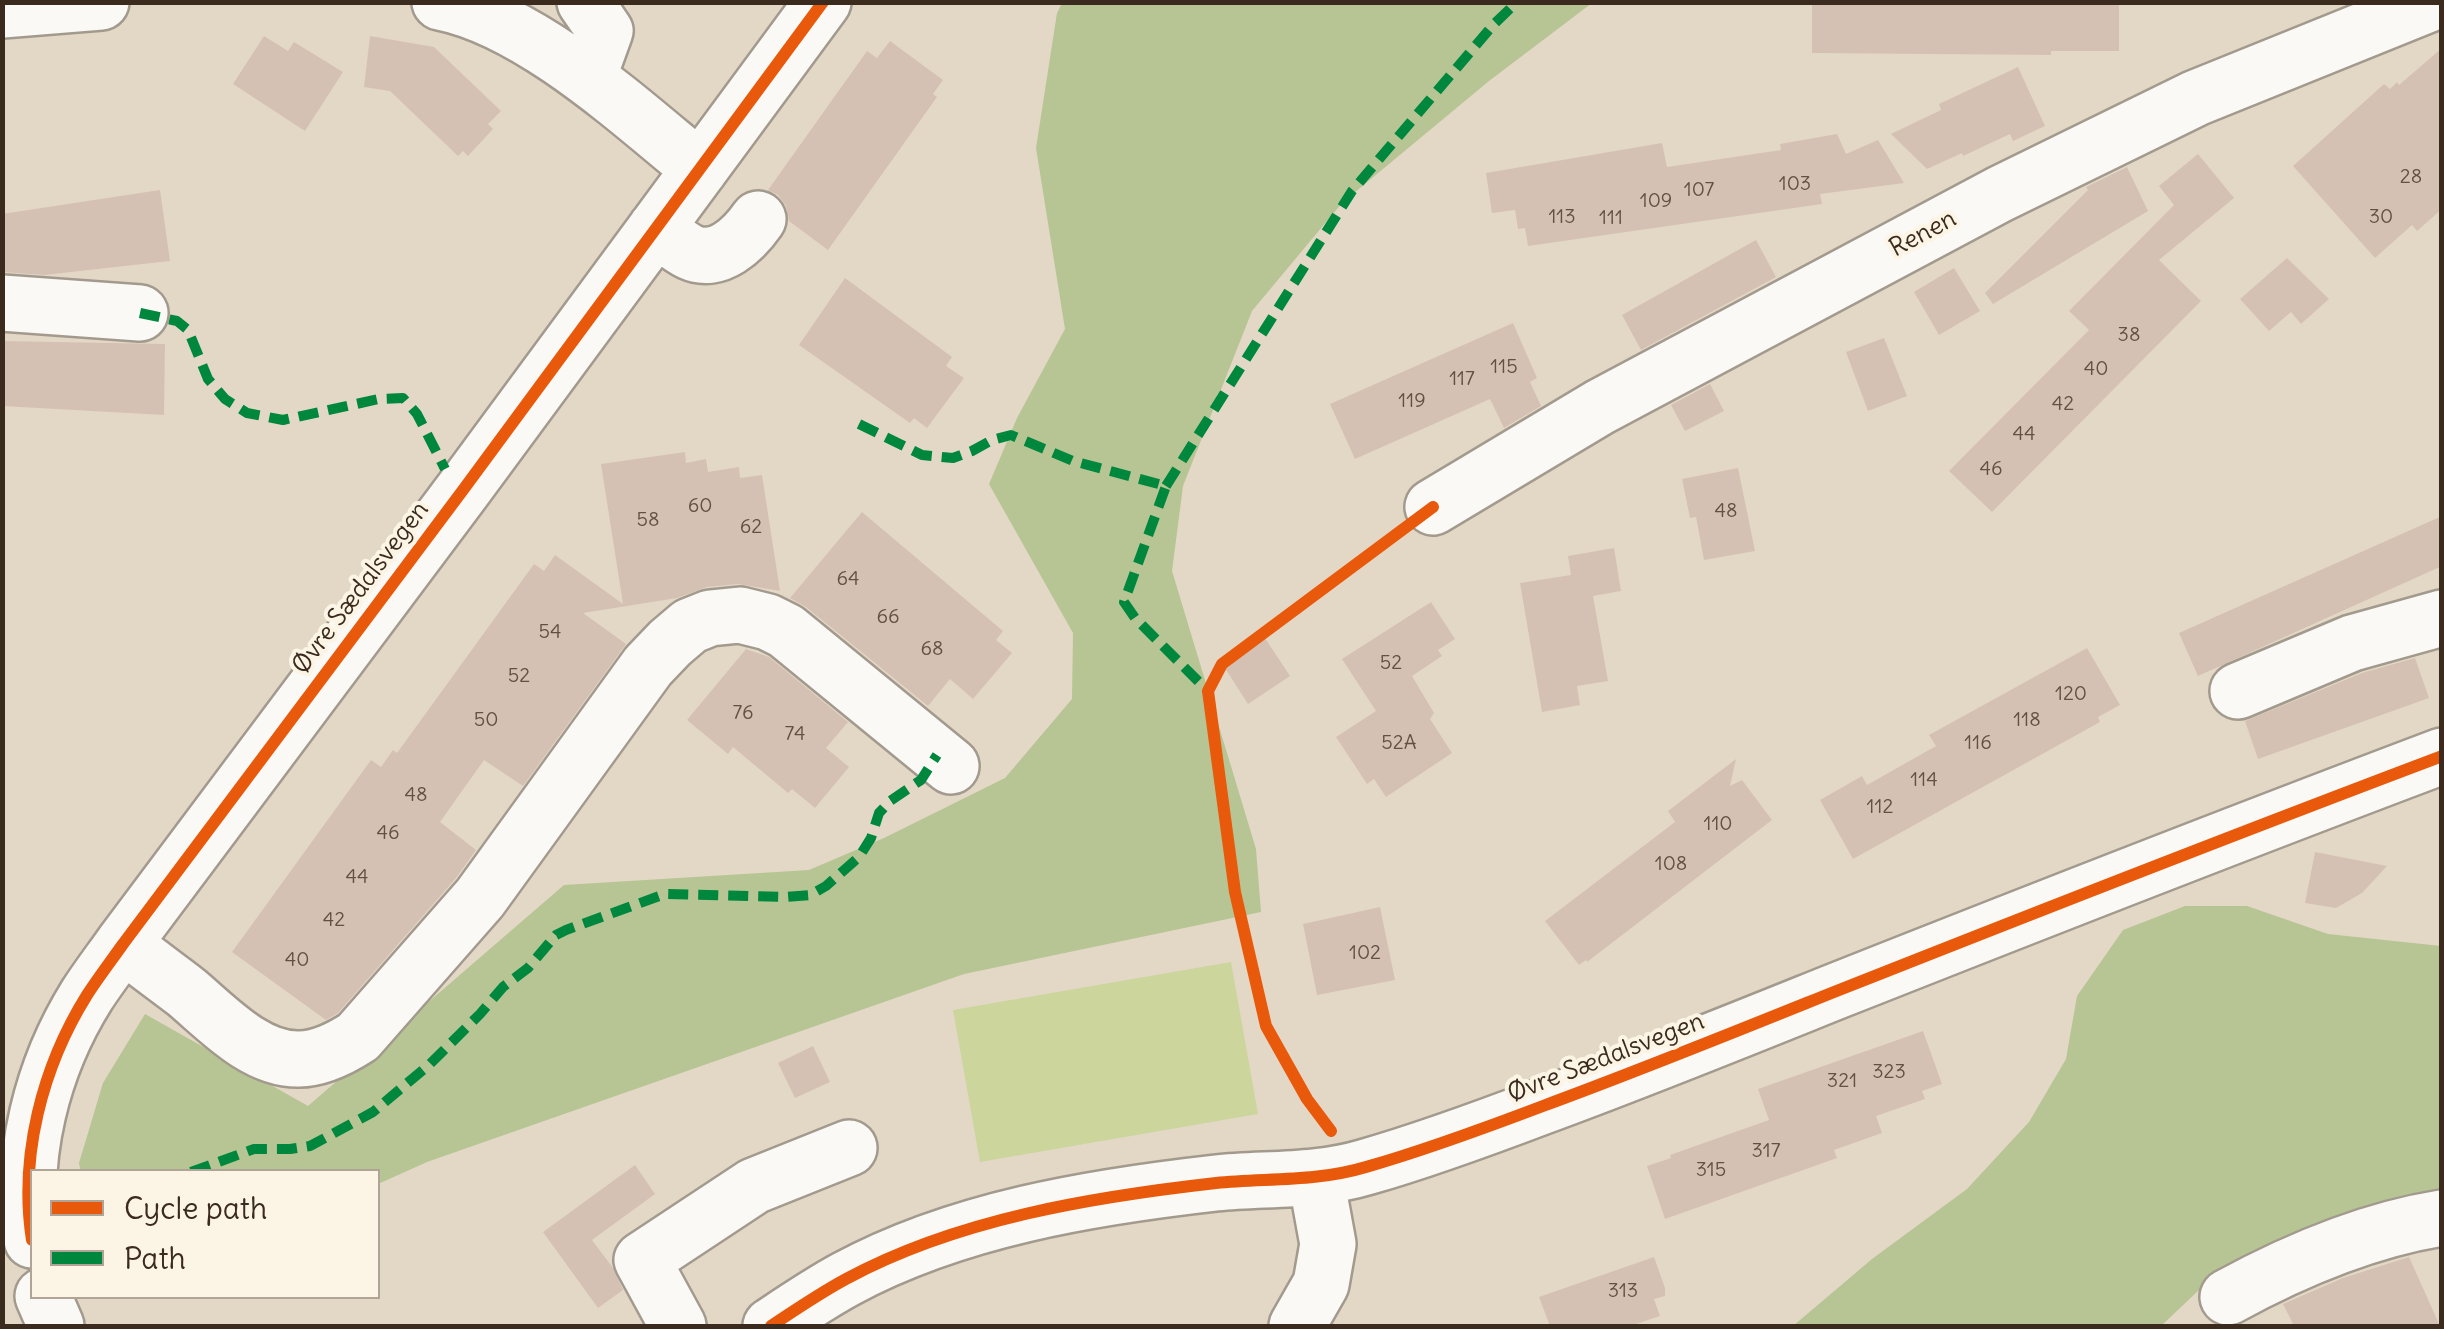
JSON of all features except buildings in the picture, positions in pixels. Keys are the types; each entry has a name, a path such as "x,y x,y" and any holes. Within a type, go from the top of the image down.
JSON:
{"street":[{"path":"2,10 101,2"},
{"path":"440,2 463,7 518,32 588,78 700,169"},
{"path":"585,2 605,31 588,78"},
{"name":"Øvre Sædalsvegen","path":"30,1226 27,1206 31,1150 41,1100 86,997 823,2"},
{"name":"Renen","path":"1433,507 1600,407 2000,194 2196,98 2434,2"},
{"path":"656,228 691,252 708,256 738,244 758,219"},
{"path":"2,303 140,314"},
{"path":"123,944 256,1047 300,1060 342,1047 358,1037 480,898 648,666 690,626 710,618 740,616 786,631 951,766"},
{"path":"2238,691 2352,644 2442,618"},
{"name":"Øvre Sædalsvegen","path":"771,1326 848,1278 912,1250 1047,1208 1220,1183 1316,1178 1415,1151 1629,1074 2154,864 2442,756"},
{"path":"678,1326 642,1260 754,1186 849,1148"},
{"path":"1297,1326 1320,1284 1328,1244 1316,1178"},
{"path":"2228,1298 2268,1275 2343,1244 2414,1222 2442,1218"},
{"path":"2,1304 30,1295"},
{"path":"44,1299 56,1326"}],"green space":[{"path":"1062,3 1592,3 1489,81 1342,203 1252,311 1183,486 1172,571 1256,849 1261,912 964,974 427,1162 380,1183 380,1169 80,1169 103,1083 145,1014 308,1106 564,885 809,870 1005,778 1072,699 1073,633 989,484 1017,418 1065,329 1036,148 1057,13"},
{"path":"2185,906 2247,906 2328,934 2441,946 2441,1200 2299,1240 2198,1291 2161,1326 1793,1326 1872,1259 1967,1189 2029,1122 2066,1059 2077,996 2123,930"},
{"path":"1231,962 1258,1114 980,1162 953,1010"}],"marked path":[{"path":"1166,486 1352,191 1517,2"},
{"path":"140,313 177,321 188,330 208,379 225,399 247,413 283,420 379,399 403,398 417,414 445,469"},
{"path":"859,424 922,455 953,458 1011,435 1073,461 1166,486 1124,602 1208,691"},
{"path":"199,1169 254,1149 310,1146 373,1112 430,1064 503,987 528,968 556,935 566,930 665,894 810,895 859,857 871,838 879,813 921,780 937,755"}],"cycle path":[{"path":"30,1219 29,1177 38,1113 58,1052 87,995 823,2"},
{"path":"1331,1131 1307,1099 1266,1026 1235,892 1208,691 1222,664 1433,507"},
{"path":"771,1326 836,1284 889,1258 979,1226 1121,1195 1328,1175 1433,1146 2442,756"}]}
